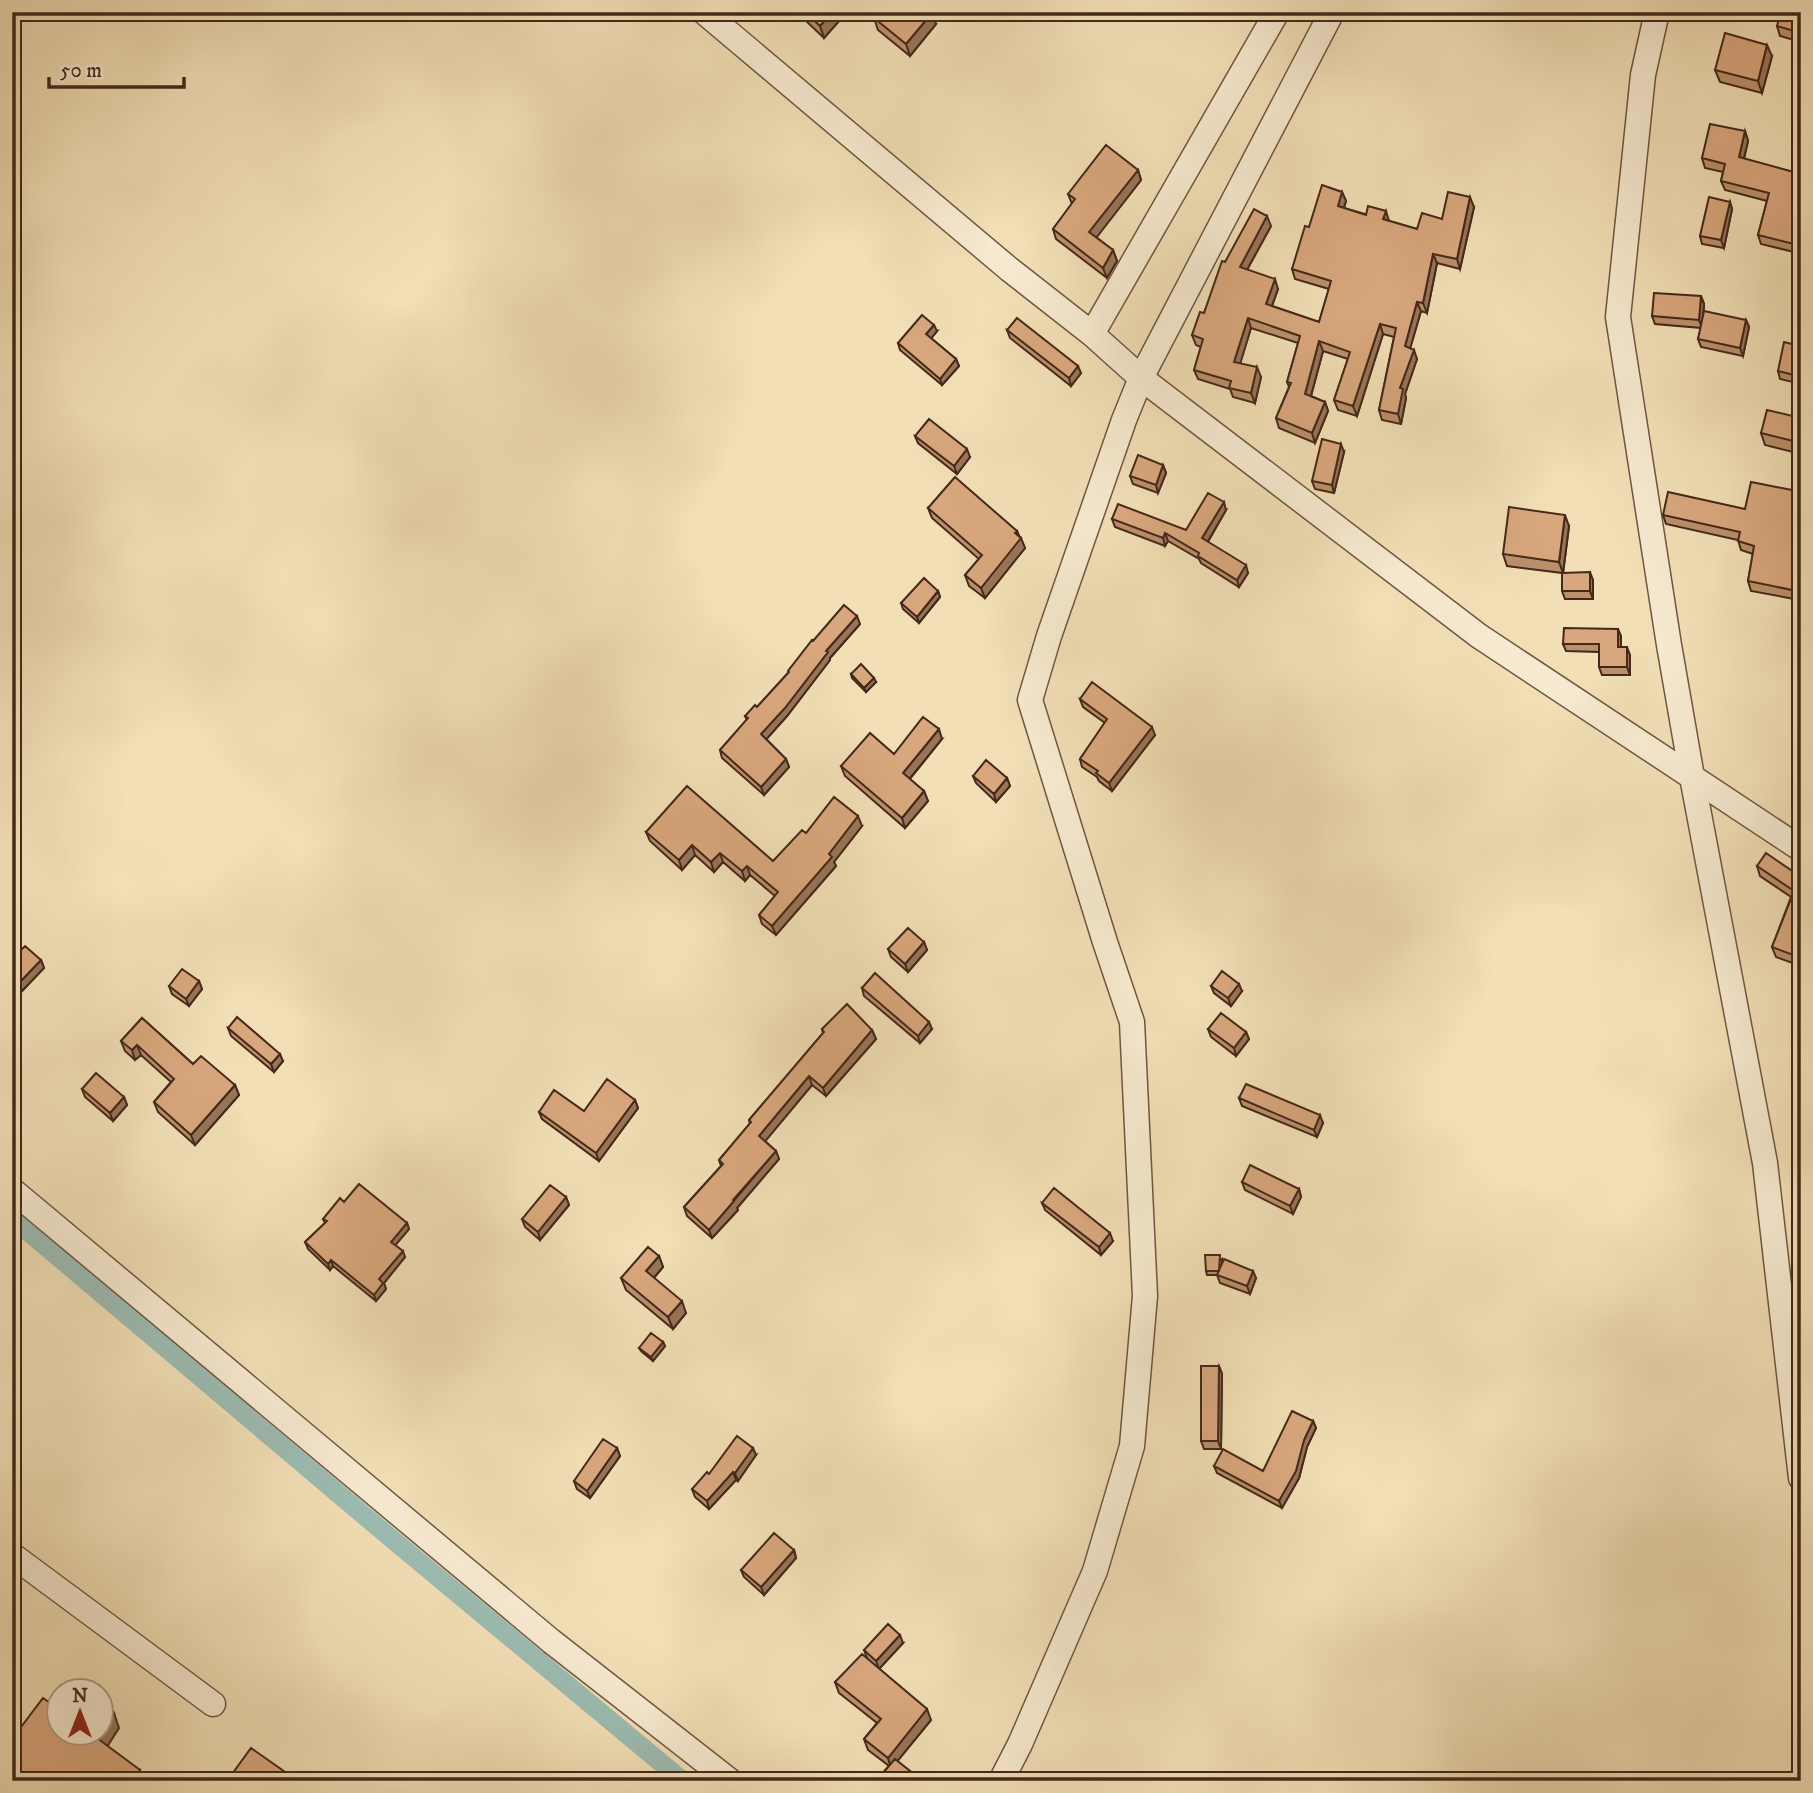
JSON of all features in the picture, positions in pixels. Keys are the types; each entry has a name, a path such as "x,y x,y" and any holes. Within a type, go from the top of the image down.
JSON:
{"street":[{"path":"704,12 1009,269 1092,334 1140,378 1479,636 1801,849"},
{"path":"1092,334 1277,12"},
{"path":"1001,1781 1020,1744 1095,1571 1132,1446 1145,1296 1132,1022 1030,701 1049,636 1140,378 1332,12"},
{"path":"1657,12 1643,75 1618,317 1692,777 1765,1163 1801,1478"},
{"path":"12,1190 551,1641 730,1781"},
{"path":"12,1555 213,1704"}],"building":[{"path":"805,12 832,12 820,26"},
{"path":"878,12 932,13 906,44 874,18"},
{"path":"1781,12 1801,12 1801,33 1777,26"},
{"path":"1725,33 1767,45 1758,81 1715,70"},
{"path":"1710,124 1745,131 1739,157 1801,174 1797,200 1801,201 1801,220 1794,244 1758,235 1769,193 1721,181 1725,164 1702,158"},
{"path":"1106,145 1138,170 1089,232 1113,250 1103,268 1053,229 1075,199 1068,194"},
{"path":"1322,185 1342,192 1338,206 1366,215 1368,206 1386,211 1383,219 1417,229 1422,213 1442,219 1448,192 1470,197 1457,259 1433,254 1423,303 1417,302 1405,346 1414,350 1400,388 1403,389 1398,414 1379,410 1396,328 1380,324 1353,406 1334,400 1350,352 1319,341 1305,394 1325,402 1312,433 1276,418 1291,383 1287,382 1300,336 1248,318 1234,362 1257,367 1251,393 1229,388 1231,381 1194,370 1203,339 1192,335 1200,312 1204,313 1222,261 1225,262 1254,209 1267,216 1240,267 1275,279 1266,304 1319,322 1331,281 1292,269 1305,226 1309,227"},
{"path":"1709,197 1730,202 1721,240 1700,236"},
{"path":"1801,281 1801,303 1795,301"},
{"path":"1654,293 1701,296 1699,320 1652,316"},
{"path":"1704,311 1746,320 1740,348 1698,339"},
{"path":"922,315 934,325 926,334 956,359 940,379 898,343"},
{"path":"1017,318 1078,366 1069,378 1007,330"},
{"path":"1784,342 1800,346 1794,375 1778,371"},
{"path":"1767,410 1801,418 1801,443 1761,433"},
{"path":"929,419 967,449 954,466 915,436"},
{"path":"1322,439 1341,444 1332,485 1312,481"},
{"path":"1138,455 1163,465 1156,485 1130,476"},
{"path":"1801,476 1801,570 1797,591 1748,581 1754,546 1738,541 1740,532 1663,515 1668,492 1745,509 1751,482 1797,491"},
{"path":"955,477 1017,531 1015,533 1021,538 981,588 965,575 982,555 928,508"},
{"path":"1208,493 1224,502 1202,538 1246,565 1237,580 1165,533 1163,538 1112,519 1118,504 1186,530"},
{"path":"1509,507 1565,515 1559,562 1503,554"},
{"path":"1590,572 1590,591 1562,591 1562,573"},
{"path":"924,578 938,591 917,617 901,603"},
{"path":"844,605 857,616 826,651 828,652 785,708 761,734 786,759 761,787 720,750 748,718 745,716 755,705 757,707 789,672 812,640"},
{"path":"1564,628 1618,629 1618,647 1627,647 1627,667 1599,667 1599,644 1563,644"},
{"path":"861,664 874,678 864,688 851,674"},
{"path":"1092,682 1152,727 1109,783 1096,773 1098,771 1080,759 1107,719 1080,699"},
{"path":"923,717 939,729 903,773 924,791 902,818 841,766 870,733 894,754"},
{"path":"986,760 1007,778 994,794 973,776"},
{"path":"687,786 773,861 802,830 806,833 834,797 858,816 829,854 832,857 772,926 759,915 778,892 747,866 742,871 720,853 711,862 692,845 679,860 646,832"},
{"path":"1766,853 1801,877 1801,958 1772,947 1794,891 1757,866"},
{"path":"908,928 924,942 905,964 888,949"},
{"path":"25,946 41,960 19,983 12,977 12,959"},
{"path":"182,969 199,981 186,999 169,986"},
{"path":"1222,971 1239,984 1228,998 1211,986"},
{"path":"875,973 929,1022 918,1036 862,988"},
{"path":"847,1004 872,1030 823,1088 809,1076 759,1136 776,1151 709,1230 684,1207 723,1164 719,1160 751,1122 749,1120 824,1032 822,1029"},
{"path":"1221,1013 1246,1032 1234,1048 1208,1029"},
{"path":"237,1017 280,1054 271,1064 228,1028"},
{"path":"142,1018 193,1064 201,1056 235,1085 191,1135 154,1102 174,1079 137,1045 132,1050 121,1041"},
{"path":"96,1073 124,1097 110,1113 82,1089"},
{"path":"607,1079 635,1100 596,1153 539,1112 554,1090 584,1111"},
{"path":"1246,1084 1320,1115 1314,1130 1239,1098"},
{"path":"1250,1165 1299,1189 1290,1206 1242,1182"},
{"path":"359,1184 407,1223 391,1242 403,1251 379,1279 383,1283 374,1295 331,1260 328,1264 305,1242 327,1221 323,1219 340,1198 344,1202"},
{"path":"550,1185 566,1197 538,1232 522,1219"},
{"path":"1054,1188 1110,1233 1099,1247 1042,1203"},
{"path":"648,1247 659,1256 646,1271 682,1301 668,1317 621,1278"},
{"path":"1205,1255 1220,1255 1219,1271 1206,1271"},
{"path":"1224,1259 1253,1271 1247,1286 1217,1275"},
{"path":"651,1333 663,1342 651,1357 639,1348"},
{"path":"1201,1366 1219,1366 1218,1441 1201,1441"},
{"path":"1292,1411 1313,1421 1304,1440 1296,1471 1279,1501 1214,1466 1223,1449 1263,1471"},
{"path":"737,1436 753,1448 735,1473 733,1472 707,1501 692,1489 707,1472 709,1474"},
{"path":"603,1439 617,1448 587,1491 574,1481"},
{"path":"774,1533 794,1550 761,1587 741,1570"},
{"path":"888,1624 900,1635 876,1661 864,1650"},
{"path":"862,1654 927,1709 888,1758 864,1739 881,1719 835,1682"},
{"path":"43,1698 46,1700 46,1748 110,1748 140,1770 132,1781 12,1781 12,1739"},
{"path":"251,1748 298,1781 227,1781"},
{"path":"895,1759 915,1775 910,1781 890,1781 882,1774"}],"waterway":[{"path":"12,1218 683,1781"}]}
